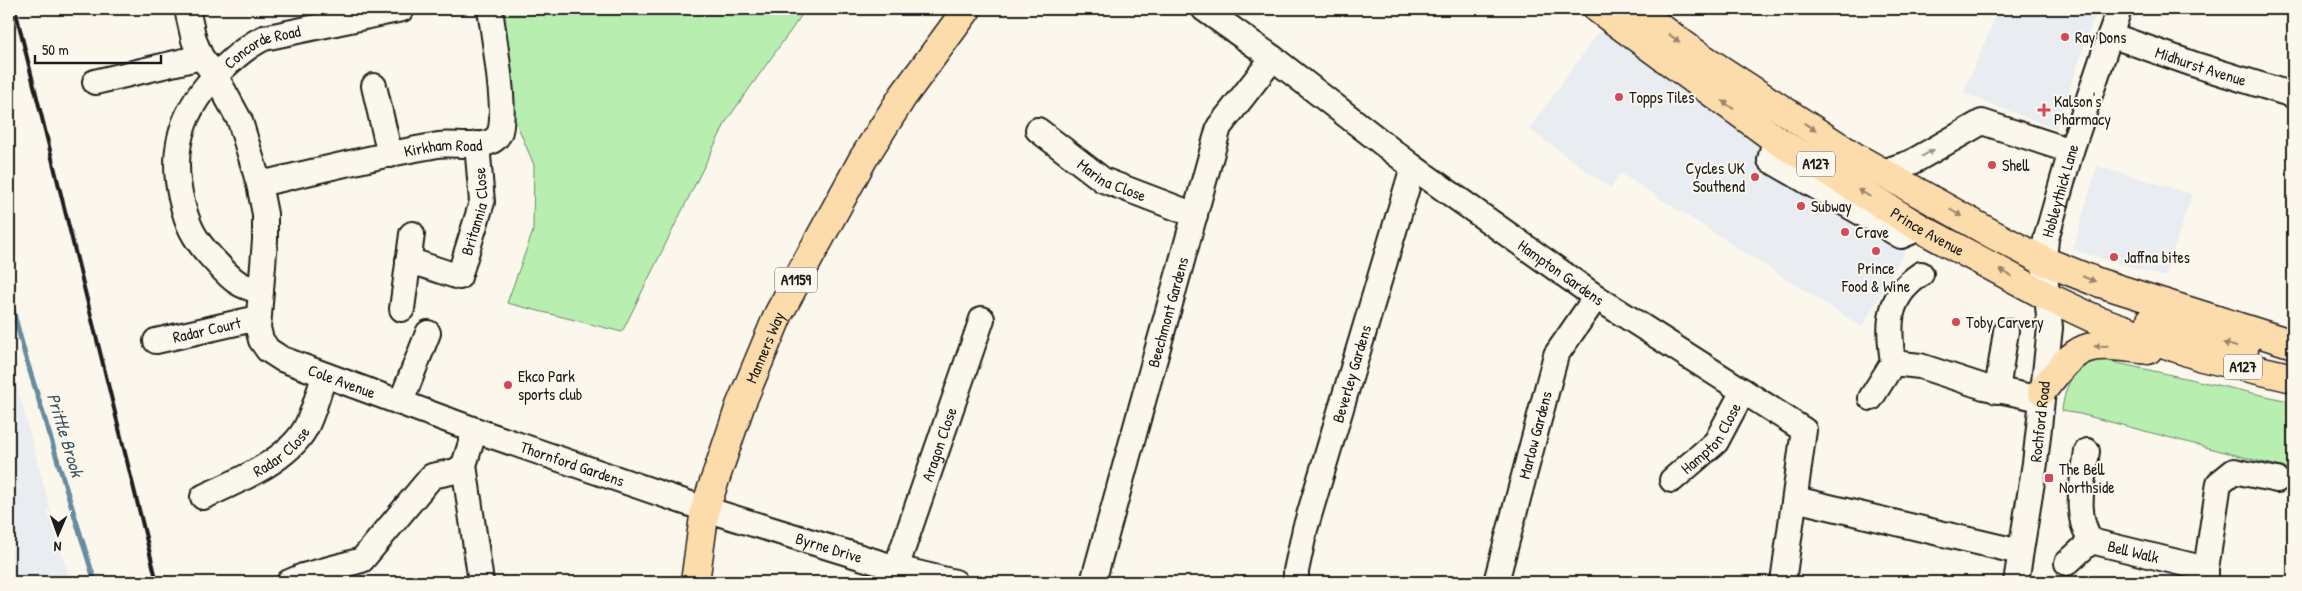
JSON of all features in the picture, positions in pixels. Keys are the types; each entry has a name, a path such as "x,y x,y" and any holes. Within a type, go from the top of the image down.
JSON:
{"main road":[{"name":"Manners Way","path":"695,582 705,509 740,406 779,313 863,159 903,96 967,9"},
{"name":"Prince Avenue","path":"1598,9 1775,139 1920,228 2046,276 2125,292 2293,344"},
{"name":"Prince Avenue","path":"1635,9 1695,53 1855,157 1994,236 2046,276 2095,319 2202,357 2293,378"},
{"name":"A127","path":"2046,276 2071,295 2293,364"},
{"name":"A127","path":"2041,395 2061,366 2080,350 2090,346 2111,345 2202,357"}],"street":[{"name":"Cole Avenue","path":"187,9 194,40 240,121 259,184 265,214 265,240 258,318 261,340 268,350 282,359 475,430"},
{"name":"Concorde Road","path":"261,291 246,288 234,282 202,248 192,234 177,178 179,137 187,116 200,94 208,66 264,38 402,9"},
{"name":"Kirkham Road","path":"259,184 438,145 477,144 494,140 501,125 502,115 490,9"},
{"name":"Hampton Gardens","path":"1204,9 1272,58 1413,167 1596,297 1804,430 1783,582"},
{"name":"Hobleythick Lane","path":"2046,276 2046,239 2071,151 2119,9"},
{"name":"Midhurst Avenue","path":"2110,35 2198,66 2293,95"},
{"name":"Beechmont Gardens","path":"1093,582 1219,127 1272,58"},
{"path":"95,82 208,66"},
{"path":"374,86 390,155"},
{"path":"1883,172 1912,162 1982,122 2071,151"},
{"name":"Marina Close","path":"1038,130 1103,180 1195,215"},
{"name":"Britannia Close","path":"408,260 458,277 482,202 477,144"},
{"name":"Beverley Gardens","path":"1296,582 1296,571 1305,529 1413,167"},
{"path":"402,310 412,234"},
{"path":"1871,398 1893,363 1890,339 1891,312 1901,291 1921,274"},
{"name":"Rochford Road","path":"2016,582 2035,463 2041,395 2050,328 2046,276"},
{"name":"Marlow Gardens","path":"1496,582 1556,355 1596,297"},
{"name":"Radar Court","path":"156,341 258,318"},
{"name":"Aragon Close","path":"896,568 982,319"},
{"path":"1997,390 2006,331"},
{"path":"401,402 428,333"},
{"path":"1893,363 1920,366 1997,390 2041,395"},
{"name":"Radar Close","path":"203,497 244,478 280,456 294,444 305,429 325,375"},
{"name":"Hampton Close","path":"1672,480 1716,442 1743,391"},
{"path":"475,430 464,466 481,582"},
{"name":"Thornford Gardens","path":"475,430 705,509"},
{"name":"Bell Walk","path":"2088,451 2080,513 2083,529 2091,541 2206,576"},
{"path":"289,582 303,576 362,560 432,476 464,466"},
{"path":"2206,576 2213,518 2220,482 2234,471 2277,480"},
{"path":"1795,499 2020,552"},
{"name":"Byrne Drive","path":"705,509 929,580 955,582"},
{"name":"Bell Walk","path":"2067,564 2091,541"}],"shaded area":[{"path":"1999,9 2097,9 2056,129 1963,93"},
{"path":"1604,25 1916,232 1862,327 1620,173 1611,188 1529,129"},
{"path":"2097,166 2192,194 2165,277 2073,250"},
{"path":"9,357 70,582 9,582"}],"green space":[{"path":"500,9 806,9 727,120 622,332 507,303 533,231 534,165 511,110"},
{"path":"2104,360 2293,402 2293,470 2080,414 2062,411 2063,401 2073,376 2085,365"}],"waterway":[{"name":"Prittle Brook","path":"9,295 25,355 95,582"}],"railway":[{"path":"15,9 157,582"}],"place":[{"name":"Ray Dons","path":"2065,37"},
{"name":"Topps Tiles","path":"1619,97"},
{"name":"Kalson's Pharmacy","path":"2044,110"},
{"name":"Shell","path":"1992,165"},
{"name":"Cycles UK Southend","path":"1755,177"},
{"name":"Subway","path":"1801,206"},
{"name":"Crave","path":"1845,232"},
{"name":"Prince Food & Wine","path":"1876,251"},
{"name":"Jaffna bites","path":"2114,257"},
{"name":"Toby Carvery","path":"1956,322"},
{"name":"Ekco Park sports club","path":"508,385"},
{"name":"The Bell Northside","path":"2049,478"}]}
